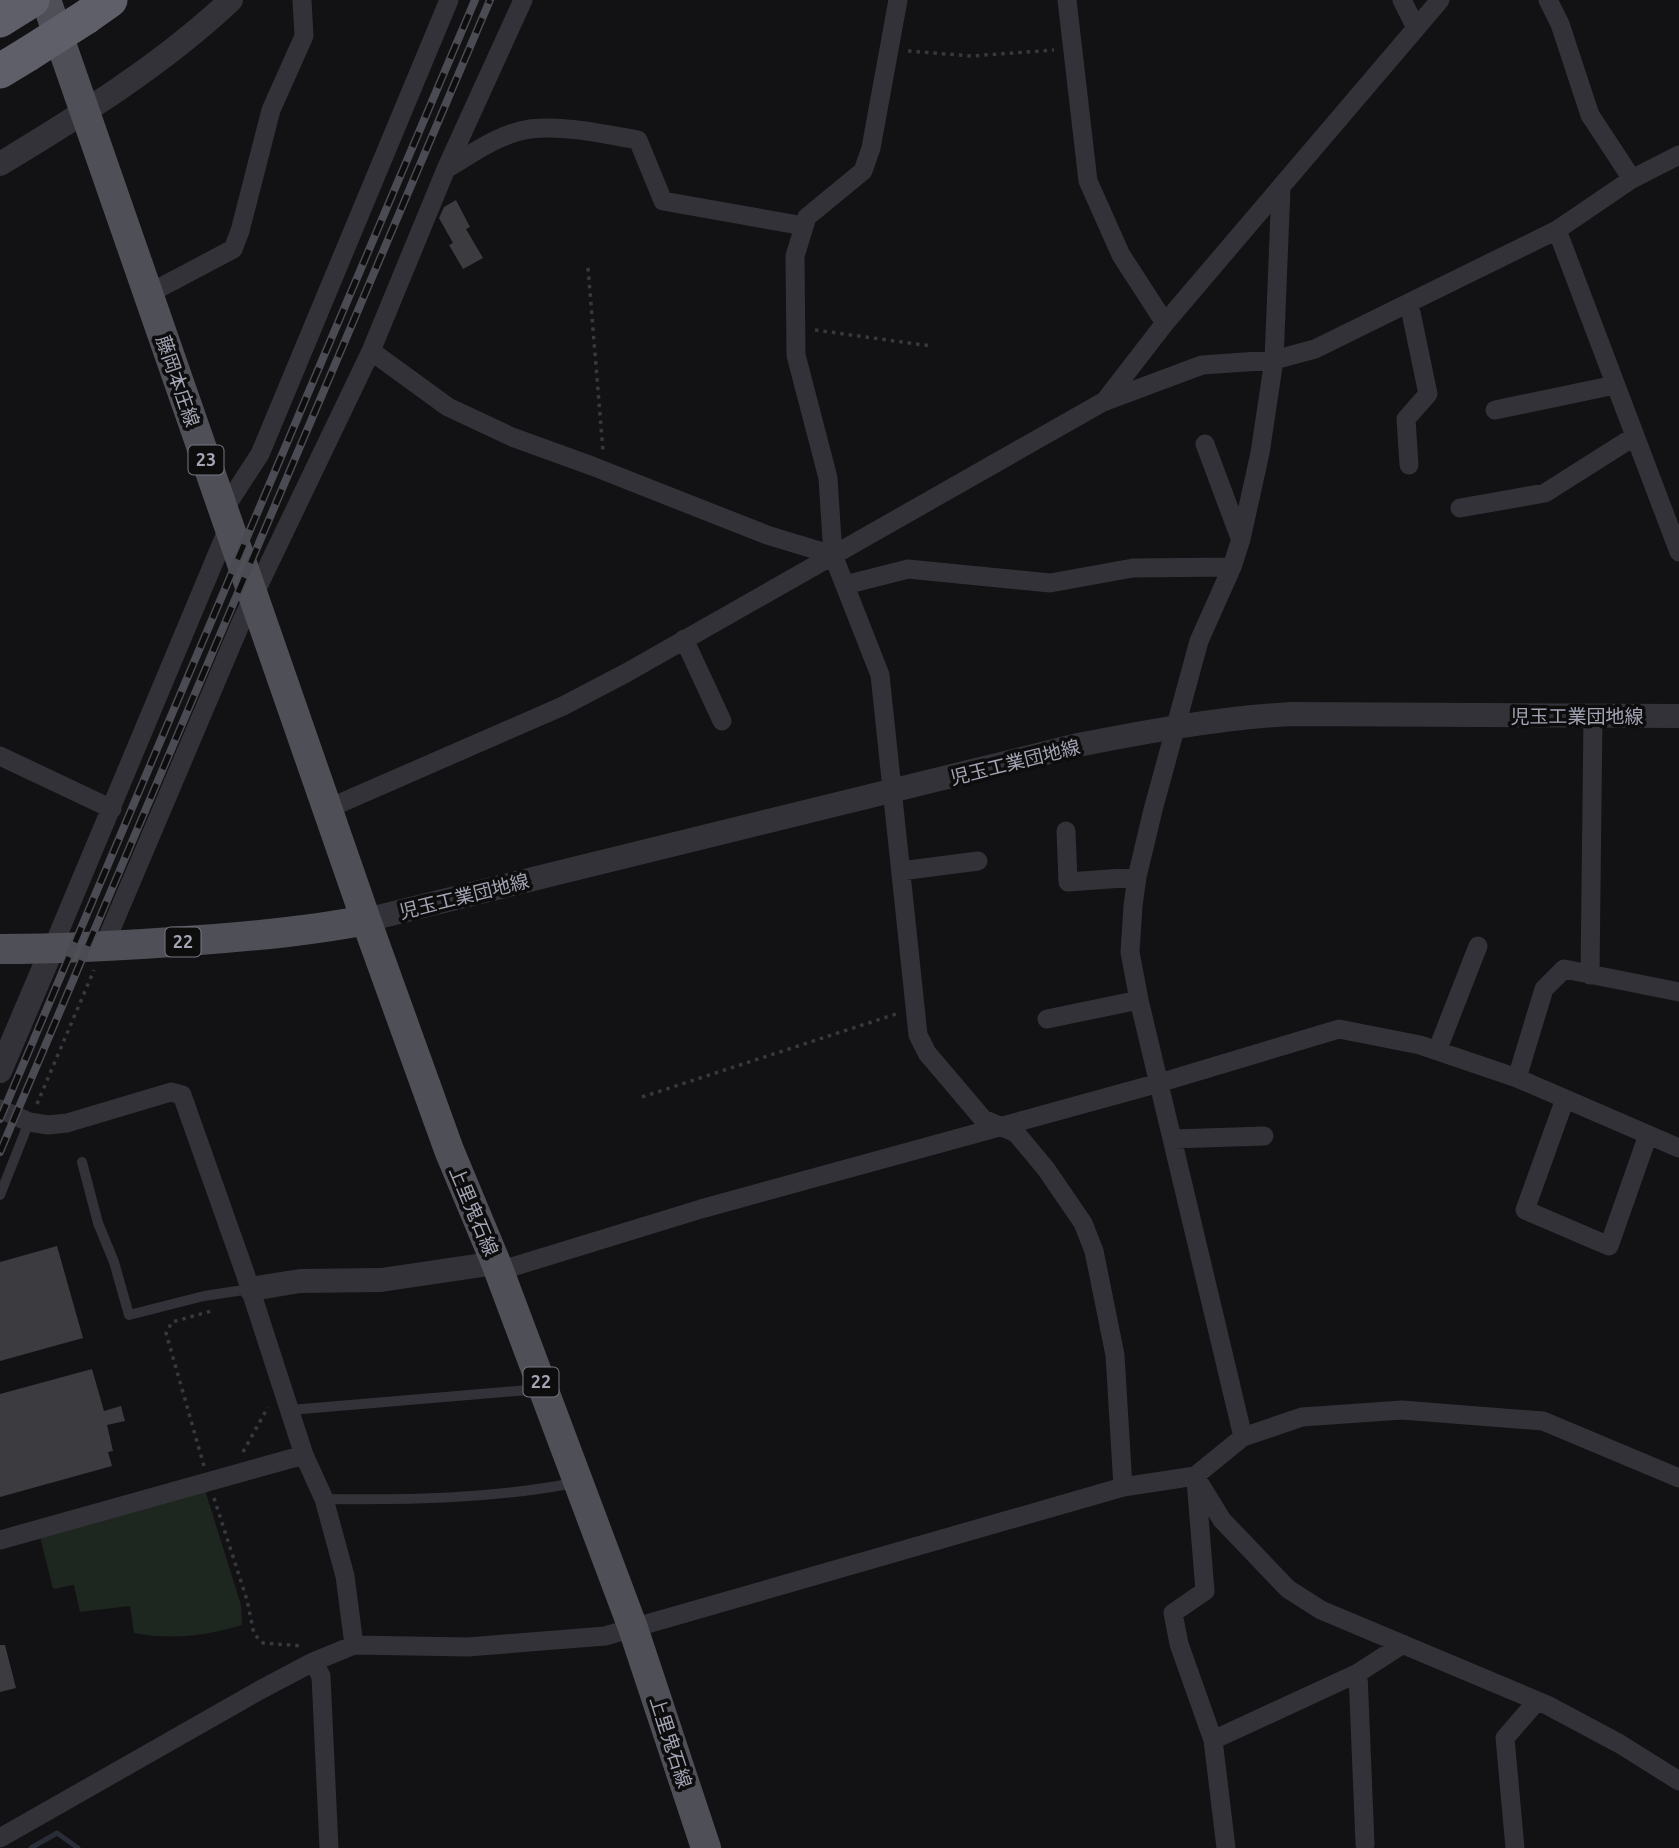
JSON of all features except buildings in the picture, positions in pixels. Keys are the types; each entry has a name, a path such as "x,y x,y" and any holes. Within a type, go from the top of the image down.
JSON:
{"highway":[{"path":"14,63 98,8"}],"main road":[{"name":"藤岡本庄線","path":"46,0 366,920"},
{"name":"22","path":"0,949 103,948 230,938 332,927 366,920"},
{"name":"上里鬼石線","path":"366,920 449,1150 496,1263 633,1628 706,1848"}],"street":[{"path":"0,164 84,113 195,34 231,0"},
{"path":"148,294 233,248 240,231 271,110 304,36 302,0"},
{"path":"0,1071 112,808 226,519 260,454 449,0"},
{"path":"103,948 243,618 371,352 446,169 523,0"},
{"path":"898,0 871,148 863,171 807,217 795,256 796,355 828,478 833,555 880,675 918,1035 927,1053 984,1119 1016,1133 1046,1169 1083,1223 1094,1251 1115,1355 1123,1487"},
{"path":"1067,0 1088,181 1121,255 1165,323"},
{"path":"1402,0 1416,28"},
{"path":"1103,402 1165,323 1440,0"},
{"path":"1548,0 1560,23 1590,115 1632,179"},
{"path":"446,169 496,140 529,130 583,131 638,140 663,201 804,226"},
{"path":"327,809 563,706 1103,402 1202,365 1274,360 1315,349 1557,230 1632,179 1678,157"},
{"path":"1243,1437 1139,1000 1130,952 1137,877 1175,726 1199,641 1232,567 1241,539 1260,453 1274,360 1281,188"},
{"path":"1557,230 1679,552"},
{"path":"1409,303 1428,394 1406,419 1409,465"},
{"path":"371,352 448,407 512,437 767,535 833,555"},
{"path":"1495,410 1615,385"},
{"path":"1460,508 1545,493 1635,436"},
{"path":"1205,444 1241,539"},
{"path":"845,585 908,569 1050,583 1133,568 1232,567"},
{"path":"684,639 722,721"},
{"name":"児玉工業団地線","path":"366,920 1079,745 1175,726 1240,717 1292,714 1679,716"},
{"path":"1590,975 1593,716"},
{"path":"0,755 112,808"},
{"path":"1066,831 1068,882 1137,877"},
{"path":"901,871 978,862"},
{"path":"1437,1051 1478,946"},
{"path":"1517,1078 1544,989 1564,970 1679,992"},
{"path":"1047,1020 1139,1000"},
{"path":"251,1289 300,1282 381,1280 496,1263 509,1268 701,1209 1159,1083 1339,1029 1420,1045 1517,1078 1679,1148"},
{"path":"0,1109 29,1122 48,1125 67,1123 171,1092 182,1095 251,1289 281,1405 324,1499 345,1576 354,1645"},
{"path":"1565,1099 1525,1210 1609,1246 1648,1135"},
{"path":"1173,1139 1264,1136"},
{"path":"0,1838 313,1662 354,1645 468,1647 580,1639 633,1628 1123,1487 1195,1475 1243,1437 1302,1417 1402,1410 1543,1421 1679,1478"},
{"path":"0,1540 206,1476 304,1455"},
{"path":"1195,1475 1222,1520 1288,1589 1321,1610 1537,1701 1620,1744 1679,1781"},
{"path":"1195,1475 1205,1591 1173,1613 1179,1644 1213,1740 1226,1848"},
{"path":"1213,1740 1358,1673 1403,1644"},
{"path":"313,1662 321,1676 329,1848"},
{"path":"1358,1673 1365,1844"},
{"path":"1515,1848 1506,1738 1537,1701"}],"lane":[{"path":"0,1195 29,1122"},
{"path":"82,1162 98,1223 114,1262 129,1315 204,1296 251,1289"},
{"path":"281,1405 544,1389"},
{"path":"324,1499 438,1500 550,1488 579,1482"}],"path":[{"path":"889,50 972,56 1072,48"},
{"path":"588,268 605,471"},
{"path":"795,328 931,346"},
{"path":"29,1122 103,948"},
{"path":"642,1097 915,1008"},
{"path":"226,1307 172,1322 166,1333 206,1476 247,1600 254,1634 264,1643 304,1646 313,1662"},
{"path":"242,1452 281,1405"}],"shaded area":[{"path":"205,1490 241,1605 242,1625 188,1636 134,1633 130,1606 80,1612 74,1585 53,1589 40,1537"}],"waterway":[{"path":"31,1848 57,1833 78,1848"}],"railway":[{"path":"0,1119 475,0"},
{"path":"0,1152 490,0"}]}
